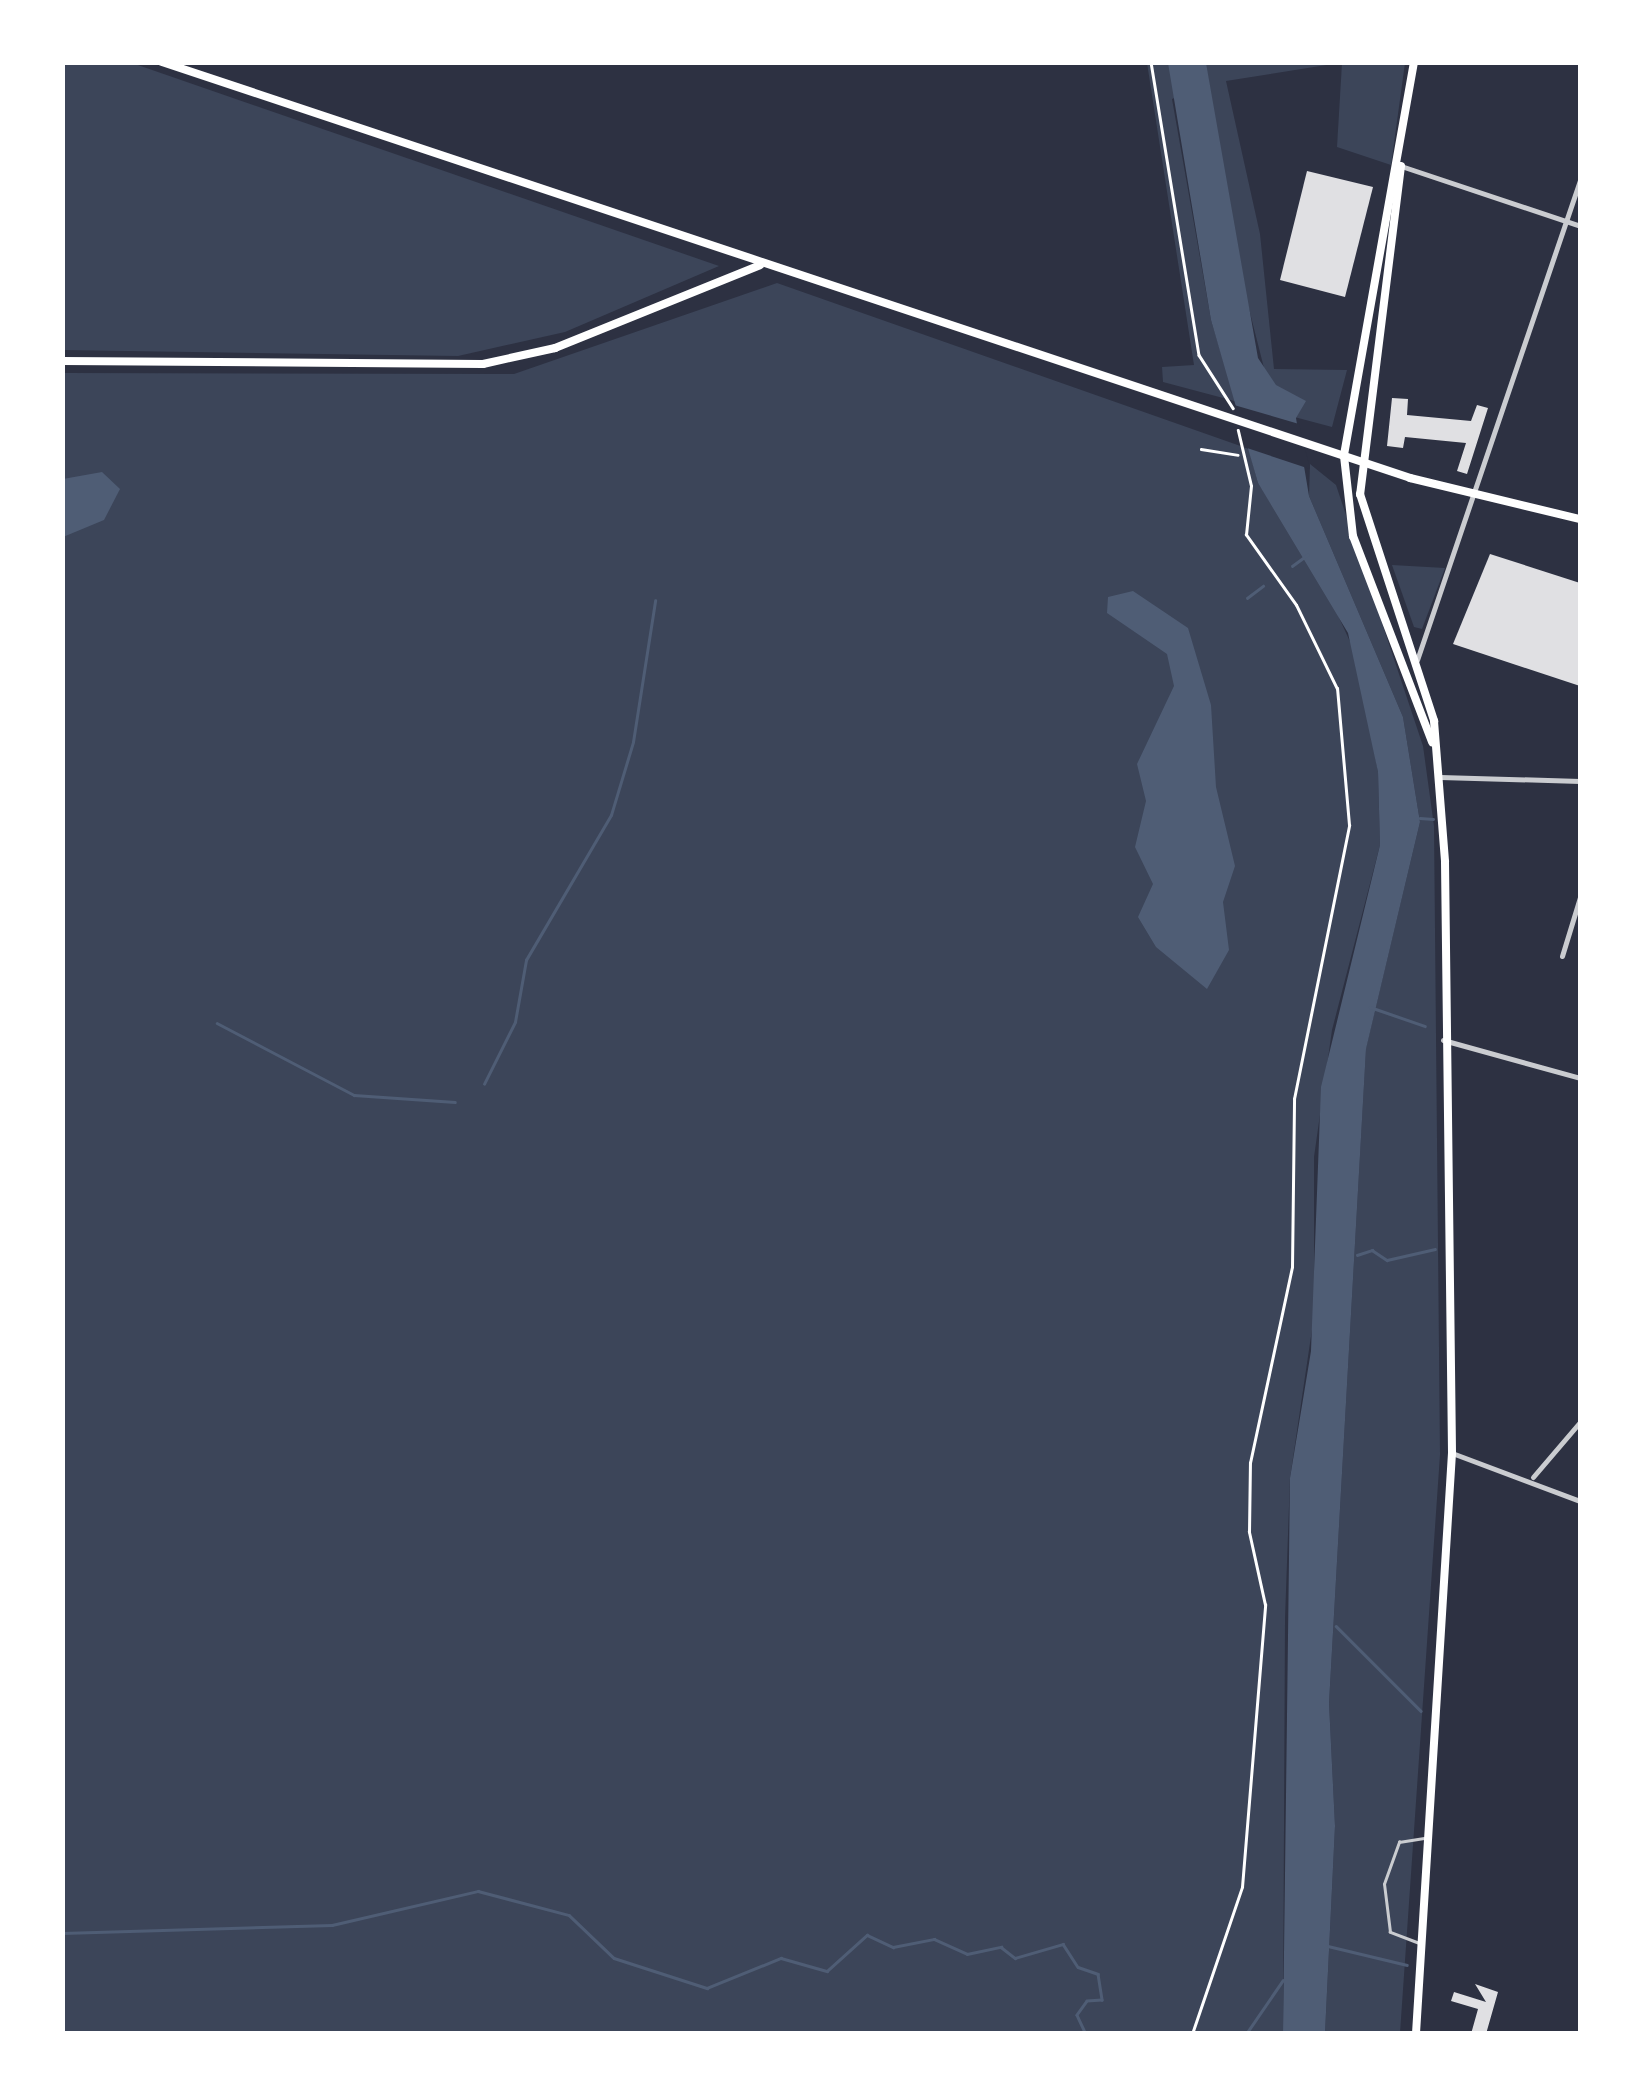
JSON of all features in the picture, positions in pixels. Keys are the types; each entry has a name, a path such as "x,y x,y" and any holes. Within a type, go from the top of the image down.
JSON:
{"main road":[{"path":"162,62 1218,416 1476,496 1580,519"},
{"path":"1414,62 1362,462 1368,532 1417,660 1440,778 1452,1453 1416,2034"},
{"path":"1402,166 1344,456 1353,536 1434,746"},
{"path":"62,361 458,367 601,330 762,264"}],"street":[{"path":"1402,166 1580,226"},
{"path":"1417,660 1476,496 1580,180"},
{"path":"1440,778 1580,780"},
{"path":"1562,956 1580,897"},
{"path":"1443,1040 1580,1078"},
{"path":"1532,1477 1580,1422"},
{"path":"1452,1453 1532,1477 1580,1502"}],"lane":[{"path":"1424,1943 1390,1932 1384,1884 1399,1842 1430,1838"}],"path":[{"path":"1151,62 1200,355 1229,391 1240,455 1250,486 1246,535 1296,604 1336,689 1349,825 1294,1100 1292,1267 1250,1464 1248,1532 1265,1605 1242,1886 1192,2034"},
{"path":"1200,449 1240,455"}],"shaded area":[{"path":"63,62 132,63 719,266 565,332 458,356 63,350"},
{"path":"1147,63 1339,63 1226,81 1260,234 1274,369 1347,370 1332,427 1163,382 1162,367 1194,365","holes":["1209,84 1246,297 1264,368 1224,363 1211,320 1172,99"]},
{"path":"1168,63 1206,63 1258,358 1276,385 1306,401 1296,418 1309,496 1403,717 1420,822 1366,1049 1329,1703 1335,1826 1325,2033 1283,2033 1290,1478 1311,1351 1321,1087 1380,845 1378,772 1348,633 1258,483 1211,320"},
{"path":"1342,63 1405,63 1391,165 1337,147"},
{"path":"777,283 1249,449 1258,483 1315,565 1357,657 1378,772 1380,845 1332,1030 1314,1157 1314,1316 1290,1478 1285,1619 1283,2033 63,2034 63,373 514,374"},
{"path":"1310,464 1336,485 1423,746 1434,826 1440,1455 1400,2033 1325,2033 1335,1826 1329,1703 1366,1048 1420,822 1403,717 1309,496"},
{"path":"102,472 120,489 104,520 63,537 63,479"},
{"path":"1392,565 1445,568 1422,629 1414,627"},
{"path":"1133,591 1188,628 1211,705 1216,787 1235,866 1223,902 1229,950 1207,989 1156,947 1138,917 1153,884 1135,847 1146,801 1137,764 1174,686 1167,654 1107,613 1108,597"}],"pier":[{"path":"1234,405 1299,424 1310,469 1244,447"}],"building":[{"path":"1307,171 1373,187 1345,297 1280,280"},
{"path":"1392,398 1408,399 1407,415 1471,421 1477,405 1488,408 1467,474 1457,471 1466,443 1405,437 1403,448 1387,446"},
{"path":"1490,554 1580,583 1580,686 1453,644"},
{"path":"1475,1984 1498,1992 1486,2034 1471,2034 1478,2009 1451,2001 1454,1992 1486,2002"}],"waterway":[{"path":"1292,566 1307,555"},
{"path":"1247,598 1263,586"},
{"path":"484,1084 515,1022 526,960 611,815 633,742 655,601"},
{"path":"1420,818 1433,819"},
{"path":"1370,1007 1425,1026"},
{"path":"217,1023 354,1095 455,1102"},
{"path":"1357,1255 1372,1250 1387,1260 1435,1249"},
{"path":"1336,1626 1421,1711"},
{"path":"62,1933 332,1925 478,1891 569,1915 614,1958 707,1988 781,1958 827,1971 867,1935 893,1947 934,1939 967,1954 1001,1947 1015,1958 1063,1944 1078,1967 1098,1974 1102,2000 1087,2001 1077,2015 1086,2034"},
{"path":"1328,1946 1407,1965"},
{"path":"1246,2034 1283,1980"}]}
